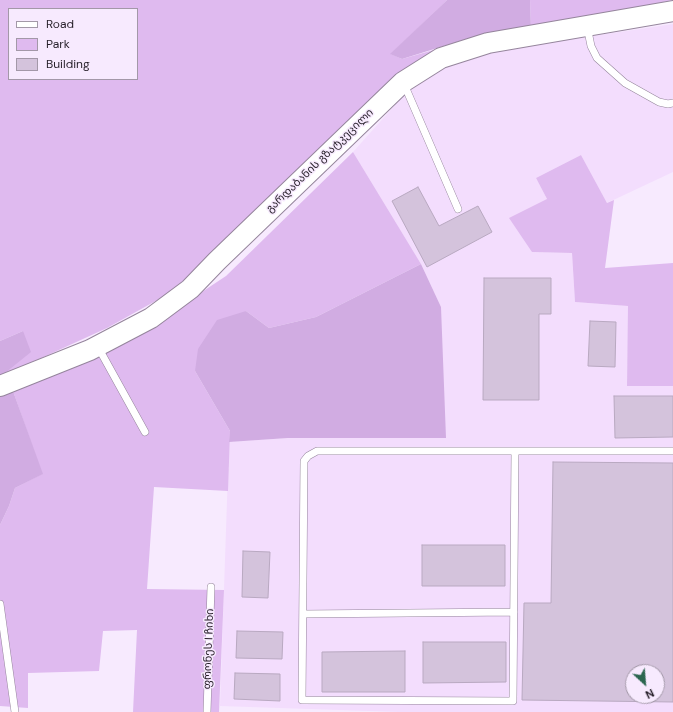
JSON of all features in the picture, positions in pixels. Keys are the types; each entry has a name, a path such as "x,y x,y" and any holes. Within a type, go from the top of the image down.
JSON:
{"main road":[{"name":"გარდაბანის გზატკეცილი","path":"0,386 97,346 151,318 190,289 217,261 403,82 441,58 488,43 673,11"}],"lane":[{"path":"587,26 596,58 625,83 659,102 668,104 673,103"},
{"path":"403,82 458,209"},
{"path":"97,346 145,432"},
{"path":"515,451 513,701 302,700 304,461 308,456 318,451 515,451 673,451"},
{"name":"ფრონეს I ჩიხი","path":"207,712 211,587"},
{"path":"0,604 14,712"},
{"path":"303,614 514,612"}],"shaded area":[{"path":"447,0 530,0 531,29 476,36 402,59 390,54"},
{"path":"673,24 673,172 607,203 581,155 536,178 547,199 532,252 572,253 575,302 629,306 627,386 673,386 673,712 399,712 220,706 229,442 288,438 441,307 421,264 353,152 413,85 428,74 470,58 506,49"},
{"path":"421,264 441,307 446,438 288,438 229,442 230,431 195,371 198,349 217,320 246,311 269,328 316,317"},
{"path":"23,331 31,352 0,377 0,341"},
{"path":"13,391 43,474 15,488 9,506 0,525 0,396"}],"green space":[{"path":"0,0 447,0 391,54 402,59 437,49 394,79 244,224 170,293 107,328 2,376 23,331 0,341"},
{"path":"530,0 673,0 531,29"},
{"path":"353,152 421,264 316,317 269,328 246,311 195,371 230,431 228,491 154,487 147,589 224,590 219,712 133,712 137,630 103,631 99,671 28,673 28,708 0,706 0,525 9,506 15,488 42,474 13,391 143,331 226,276"},
{"path":"581,155 607,203 614,200 605,268 673,263 673,386 627,386 628,306 575,302 572,253 532,252 509,218 547,199 536,178"}],"building":[{"path":"418,187 439,226 478,206 492,232 427,267 392,201"},
{"path":"484,278 551,278 551,314 539,314 539,400 483,400"},
{"path":"590,321 616,322 615,367 588,366"},
{"path":"614,396 673,396 673,437 615,438"},
{"path":"553,462 673,463 673,702 665,702 665,664 625,664 625,701 522,700 524,603 551,603"},
{"path":"422,545 505,545 505,586 422,586"},
{"path":"243,551 270,552 268,598 242,597"},
{"path":"237,631 283,632 282,659 236,658"},
{"path":"423,642 506,642 506,682 423,683"},
{"path":"405,651 405,692 322,692 322,652"},
{"path":"235,673 280,674 280,701 234,699"}]}
